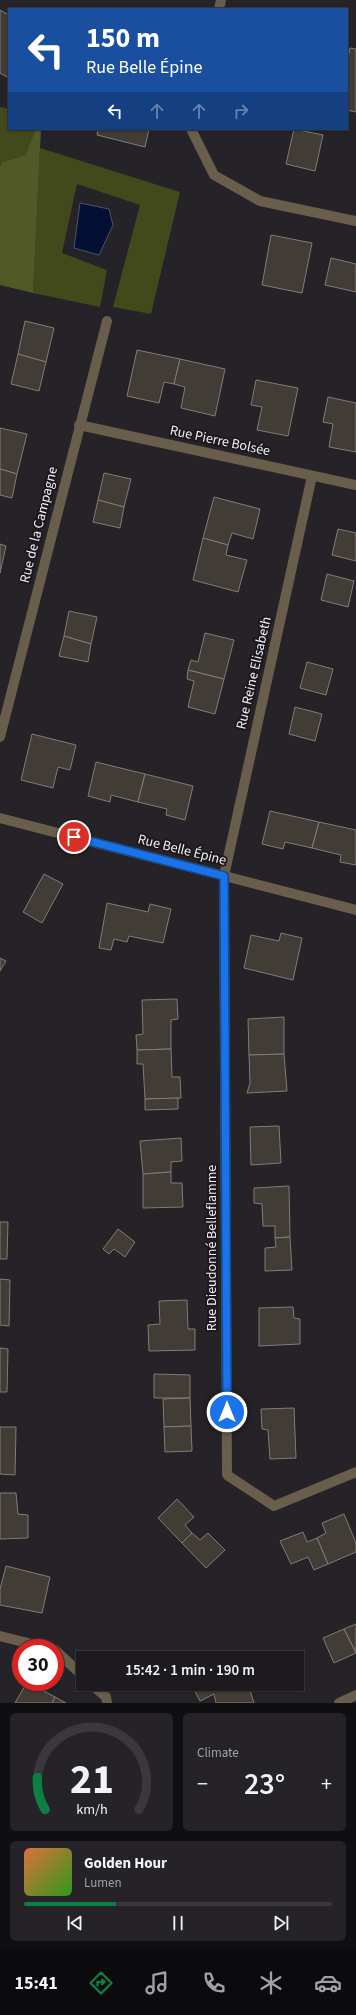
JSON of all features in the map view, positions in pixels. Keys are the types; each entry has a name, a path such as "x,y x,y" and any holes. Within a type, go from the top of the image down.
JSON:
{"street":[{"path":"192,130 214,175 260,201 356,221"},
{"name":"Rue de la Campagne","path":"0,737 106,320"},
{"name":"Rue Pierre Bolsée","path":"79,425 356,485"},
{"name":"Rue Reine Elisabeth","path":"224,876 312,476"},
{"name":"Rue Belle Épine","path":"0,818 356,910"},
{"name":"Rue Dieudonné Belleflamme","path":"224,876 227,1475 274,1506 356,1472"},
{"path":"0,1636 12,1639"},
{"path":"64,1658 76,1670"},
{"path":"100,1691 106,1697 107,1703"},
{"path":"339,1703 356,1694"}],"green space":[{"path":"0,107 8,109 8,130 36,130 25,155 2,162 0,167"},
{"path":"36,130 41,130 33,293 0,285 0,167 2,162 25,155"},
{"path":"40,148 180,192 151,314 113,307 140,205 77,184 62,253 107,270 100,307 33,293"}],"water":[{"path":"80,203 109,209 113,225 99,255 74,248"}],"building":[{"path":"0,10 8,14 8,75 7,77 0,73"},
{"path":"350,48 356,49 356,112 348,110 348,57"},
{"path":"98,130 149,130 145,147 97,135"},
{"path":"294,130 323,135 315,171 286,164"},
{"path":"271,235 312,243 302,293 262,285"},
{"path":"331,258 356,264 356,292 325,285"},
{"path":"25,321 54,328 46,362 18,354"},
{"path":"137,350 180,359 174,384 164,382 159,403 127,396"},
{"path":"18,354 46,362 39,391 11,384"},
{"path":"180,359 225,369 215,416 181,408 185,387 174,384"},
{"path":"256,380 298,388 288,436 257,430 262,407 251,405"},
{"path":"328,397 356,403 356,452 329,447 333,424 323,422"},
{"path":"0,428 27,434 17,474 0,469"},
{"path":"0,469 17,474 12,498 0,495"},
{"path":"104,473 131,479 124,507 98,500"},
{"path":"214,497 260,509 253,539 232,533 228,545 203,538"},
{"path":"98,500 124,507 120,528 93,522"},
{"path":"338,529 356,533 356,561 332,555"},
{"path":"203,538 228,545 226,555 247,560 238,592 193,580"},
{"path":"0,544 6,546 0,573"},
{"path":"327,574 354,581 348,607 321,600"},
{"path":"69,611 97,617 91,644 64,636"},
{"path":"205,633 234,640 224,679 188,670 191,660 198,662"},
{"path":"64,636 91,644 88,662 59,656"},
{"path":"307,662 333,669 326,695 300,688"},
{"path":"188,670 224,679 215,714 188,707 194,681 187,679"},
{"path":"295,707 322,714 315,741 289,734"},
{"path":"32,734 76,745 70,770 58,767 53,788 21,780"},
{"path":"96,762 145,774 138,802 111,795 110,802 88,796"},
{"path":"145,774 193,786 185,820 166,815 167,809 138,802"},
{"path":"270,811 319,822 312,848 285,842 283,849 262,844"},
{"path":"319,822 356,830 356,865 340,862 341,855 312,848"},
{"path":"44,874 63,884 42,923 23,912"},
{"path":"107,903 148,912 150,904 171,909 163,943 129,936 127,942 114,939 111,950 99,948"},
{"path":"281,933 302,938 293,980 244,968 251,935 279,941"},
{"path":"0,958 6,961 0,971"},
{"path":"177,999 178,1019 171,1020 171,1049 137,1050 136,1035 143,1034 142,1000"},
{"path":"284,1017 284,1054 249,1055 248,1019"},
{"path":"171,1049 172,1077 180,1077 181,1098 145,1099 143,1064 137,1064 137,1050"},
{"path":"284,1054 287,1091 247,1093 250,1083 249,1055"},
{"path":"178,1098 178,1109 145,1110 145,1099"},
{"path":"279,1126 281,1163 251,1165 250,1127"},
{"path":"181,1138 182,1161 171,1162 171,1172 143,1174 140,1141"},
{"path":"171,1172 171,1183 182,1183 183,1207 143,1208 143,1174"},
{"path":"289,1186 290,1237 275,1238 275,1226 263,1226 262,1204 254,1203 254,1188"},
{"path":"0,1222 8,1222 7,1259 0,1259"},
{"path":"118,1229 135,1242 125,1257 114,1249 109,1254 103,1249"},
{"path":"290,1237 292,1270 265,1271 265,1248 276,1247 275,1238"},
{"path":"0,1279 10,1280 9,1326 0,1325"},
{"path":"187,1300 188,1329 195,1329 195,1350 149,1351 148,1325 160,1324 159,1301"},
{"path":"293,1307 294,1318 300,1319 300,1344 259,1346 259,1308"},
{"path":"0,1348 8,1349 7,1392 0,1392"},
{"path":"154,1374 190,1375 190,1398 154,1398"},
{"path":"190,1398 191,1426 164,1427 163,1399"},
{"path":"294,1408 296,1458 270,1459 268,1430 262,1429 261,1409"},
{"path":"191,1426 192,1451 165,1452 164,1427"},
{"path":"0,1427 16,1427 15,1475 0,1474"},
{"path":"0,1493 16,1493 18,1514 28,1515 28,1538 0,1539"},
{"path":"177,1499 194,1517 185,1525 192,1533 182,1543 158,1518"},
{"path":"344,1514 356,1543 356,1552 328,1564 317,1538 326,1533 322,1523"},
{"path":"303,1532 307,1542 317,1538 328,1564 314,1570 308,1557 291,1564 280,1541"},
{"path":"192,1533 200,1540 208,1533 225,1550 206,1568 182,1543"},
{"path":"6,1566 50,1577 42,1613 0,1605 0,1589"},
{"path":"356,1624 356,1653 344,1629"},
{"path":"344,1629 356,1653 334,1663 323,1638"},
{"path":"22,1691 44,1691 55,1697 52,1703 15,1703"},
{"path":"195,1691 250,1691 254,1703 216,1703 214,1694 200,1701"},
{"path":"55,1697 66,1703 52,1703"}],"route":[{"path":"74,837 224,876 227,1412"}]}
